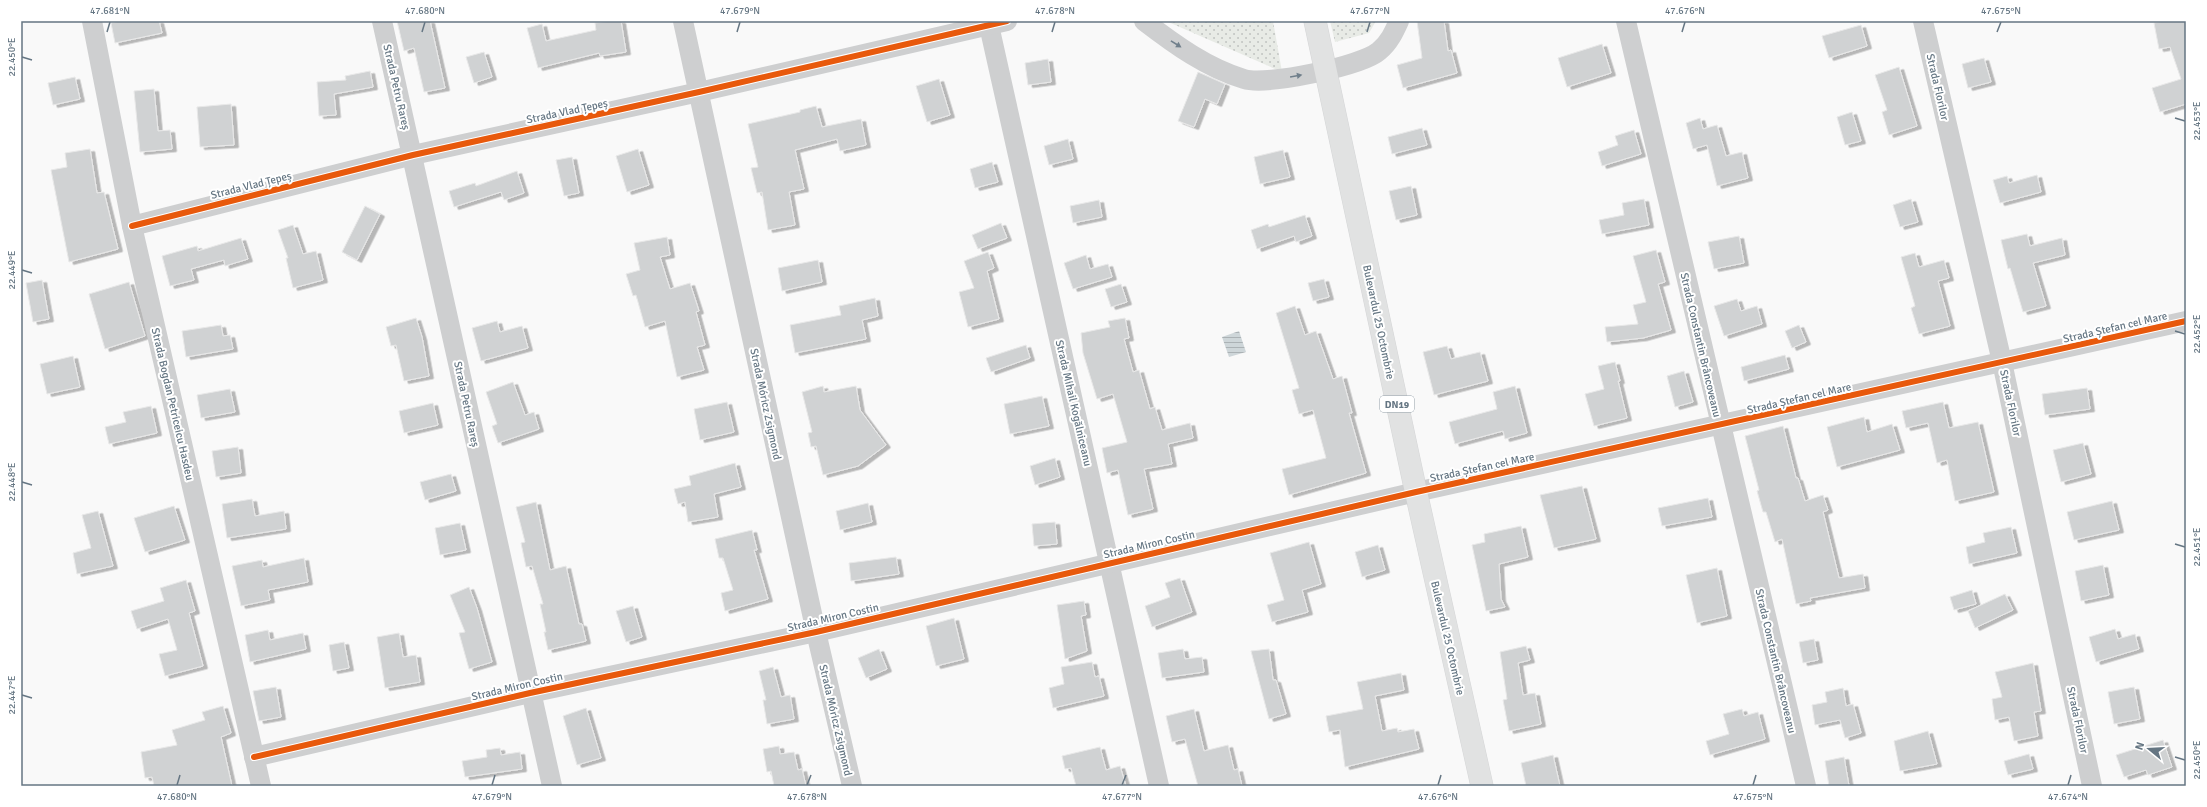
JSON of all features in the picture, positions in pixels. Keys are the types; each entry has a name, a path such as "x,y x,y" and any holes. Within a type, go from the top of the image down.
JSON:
{"main road":[{"name":"Bulevardul 25 Octombrie","path":"1315,21 1416,492 1482,786"}],"street":[{"name":"Strada Bogdan Petriceicu Hasdeu","path":"92,21 132,226 261,786"},
{"name":"Strada Petru Rareș","path":"382,21 552,786"},
{"name":"Strada Móricz Zsigmond","path":"683,21 816,632 852,786"},
{"path":"1144,21 1161,35 1206,63 1245,80 1259,81 1275,80 1326,70 1369,58 1379,51 1389,40 1399,21"},
{"name":"Strada Constantin Brâncoveanu","path":"1626,21 1720,426 1806,786"},
{"name":"Strada Florilor","path":"1923,21 2002,362 2092,786"},
{"name":"Strada Vlad Țepeș","path":"132,226 413,155 698,92 995,22"},
{"name":"Strada Mihail Kogălniceanu","path":"995,22 1110,564 1159,786"},
{"name":"Strada Ștefan cel Mare","path":"1416,492 1720,426 2186,321"},
{"name":"Strada Miron Costin","path":"254,757 530,692 816,632 1416,492"}],"shaded area":[{"path":"1166,21 1273,21 1282,72"},
{"path":"1330,21 1376,21 1369,33 1335,42"},
{"path":"1239,331 1246,352 1229,357 1222,337"}],"building":[{"path":"120,21 159,21 162,33 115,43 111,23"},
{"path":"397,21 430,21 445,88 424,92 414,48 404,51"},
{"path":"621,21 626,52 600,56 599,53 538,68 527,28 542,24 546,41 596,30 595,23"},
{"path":"1417,21 1444,21 1448,51 1451,50 1457,73 1403,88 1397,65 1422,58"},
{"path":"2164,21 2186,21 2186,104 2160,112 2152,88 2181,79 2170,47 2159,49 2154,23"},
{"path":"1861,25 1867,46 1829,58 1822,36"},
{"path":"1602,44 1611,73 1567,87 1558,58"},
{"path":"484,52 492,77 474,83 466,57"},
{"path":"1984,58 1991,82 1968,88 1962,64"},
{"path":"1048,59 1051,82 1028,85 1025,63"},
{"path":"1899,67 1917,126 1889,135 1882,112 1887,110 1875,75"},
{"path":"370,71 373,87 334,94 336,115 319,116 317,82 346,80 345,76"},
{"path":"1198,72 1225,84 1217,104 1205,99 1194,127 1178,121"},
{"path":"75,77 80,99 53,105 48,83"},
{"path":"939,79 950,115 927,122 916,86"},
{"path":"154,89 158,131 170,130 172,149 140,152 134,91"},
{"path":"231,104 234,145 200,147 197,107"},
{"path":"816,106 822,127 861,119 866,145 840,151 837,139 795,150 804,189 789,192 795,225 768,230 762,192 757,193 751,168 758,167 748,124 800,112 800,110"},
{"path":"1852,112 1861,141 1845,145 1837,117"},
{"path":"1700,118 1703,129 1717,125 1726,156 1742,152 1748,178 1717,186 1707,145 1693,149 1686,123"},
{"path":"1422,128 1427,145 1392,154 1388,137"},
{"path":"1634,130 1641,154 1602,166 1598,152 1618,145 1615,136"},
{"path":"1068,139 1073,159 1049,165 1044,146"},
{"path":"90,149 97,193 104,192 118,249 69,262 51,170 67,167 65,153"},
{"path":"638,149 649,185 627,192 616,156"},
{"path":"1283,150 1290,177 1260,184 1254,157"},
{"path":"572,157 579,193 564,196 556,160"},
{"path":"992,162 998,182 975,188 970,169"},
{"path":"517,171 524,193 504,200 501,192 454,207 449,191 475,183 476,186"},
{"path":"2037,175 2041,192 2000,203 1993,180 2007,176 2009,183"},
{"path":"1411,186 1417,215 1396,220 1389,191"},
{"path":"1644,199 1649,225 1602,234 1599,220 1624,215 1622,203"},
{"path":"1911,199 1918,222 1900,227 1893,205"},
{"path":"1099,200 1102,217 1073,223 1070,206"},
{"path":"365,206 380,214 357,260 342,252"},
{"path":"1305,215 1312,236 1296,242 1294,236 1257,249 1251,230 1268,224 1269,227"},
{"path":"1001,223 1007,238 978,249 972,235"},
{"path":"293,225 303,254 316,251 323,280 293,288 286,258 288,258 278,230"},
{"path":"2027,234 2030,246 2062,238 2065,255 2033,263 2046,306 2023,312 2010,268 2008,269 2001,240"},
{"path":"1739,236 1744,263 1714,269 1708,242"},
{"path":"667,237 670,255 660,257 670,289 690,283 699,311 696,312 705,345 697,347 704,370 677,377 665,321 645,327 636,295 633,296 626,274 640,270 634,243"},
{"path":"241,238 248,259 225,266 224,260 191,269 194,280 170,286 162,256 197,246 198,251"},
{"path":"1656,250 1665,282 1658,284 1671,330 1643,338 1607,342 1605,327 1638,324 1633,305 1646,302 1633,256"},
{"path":"988,252 994,268 987,271 999,319 968,327 959,292 974,288 964,261"},
{"path":"1915,253 1919,267 1944,260 1949,278 1938,281 1950,326 1919,334 1911,308 1915,306 1901,257"},
{"path":"1086,255 1090,269 1108,264 1112,277 1073,289 1064,263"},
{"path":"818,260 822,282 782,291 778,268"},
{"path":"1324,279 1329,297 1313,301 1308,283"},
{"path":"42,280 49,319 33,322 26,283"},
{"path":"129,282 145,336 105,349 89,294"},
{"path":"1121,284 1127,302 1111,307 1105,289"},
{"path":"875,298 878,316 862,320 866,339 795,353 790,325 841,315 839,306"},
{"path":"1737,299 1741,311 1757,306 1762,324 1724,336 1714,306"},
{"path":"1295,306 1305,335 1316,331 1333,379 1342,376 1352,413 1349,413 1366,473 1289,495 1282,469 1326,458 1313,410 1299,414 1292,390 1299,388 1276,313"},
{"path":"416,318 422,337 429,376 404,381 396,345 391,346 386,327"},
{"path":"1125,318 1129,338 1124,339 1133,372 1139,370 1150,409 1155,407 1162,430 1190,423 1193,438 1168,444 1172,464 1144,469 1153,509 1128,515 1118,470 1107,473 1102,448 1127,442 1113,394 1097,399 1083,353 1081,333 1110,327 1108,321"},
{"path":"497,321 500,332 522,326 528,348 481,361 472,328"},
{"path":"221,325 223,336 230,335 233,349 186,357 182,331"},
{"path":"1799,325 1806,342 1792,348 1785,331"},
{"path":"1026,345 1030,358 991,372 986,358"},
{"path":"1447,346 1451,359 1480,352 1488,381 1434,395 1423,352"},
{"path":"1785,355 1789,369 1744,381 1741,367"},
{"path":"73,356 80,387 47,394 40,364"},
{"path":"1615,362 1627,418 1594,426 1585,394 1604,389 1598,366"},
{"path":"1684,371 1693,402 1675,407 1667,376"},
{"path":"513,382 525,415 534,412 539,429 498,443 492,426 497,424 486,392"},
{"path":"823,386 824,392 856,386 860,410 886,445 858,466 823,475 816,446 811,447 808,433 812,432 802,392"},
{"path":"1515,386 1527,433 1505,439 1503,431 1455,444 1449,422 1497,409 1493,392"},
{"path":"2087,388 2090,409 2045,415 2042,394"},
{"path":"230,389 235,412 201,418 197,395"},
{"path":"1042,396 1049,426 1010,434 1004,404"},
{"path":"727,402 734,432 700,440 694,409"},
{"path":"1943,402 1949,428 1978,422 1994,492 1955,501 1947,460 1937,463 1928,423 1906,428 1902,411"},
{"path":"433,403 438,425 404,433 399,411"},
{"path":"151,406 157,433 109,444 105,427 126,422 123,412"},
{"path":"1864,417 1867,432 1892,424 1900,450 1837,467 1827,427"},
{"path":"1783,426 1796,478 1798,478 1805,501 1823,495 1828,510 1823,512 1839,578 1863,574 1865,588 1810,598 1811,601 1796,604 1782,539 1775,542 1766,512 1763,512 1745,436"},
{"path":"2083,443 2091,474 2061,482 2053,450"},
{"path":"238,447 241,473 216,477 212,451"},
{"path":"1055,458 1060,477 1035,485 1030,466"},
{"path":"735,463 741,487 714,494 718,517 688,522 685,502 678,504 674,489 691,485 689,476"},
{"path":"451,474 456,491 425,500 420,482"},
{"path":"1582,486 1596,539 1554,548 1540,495"},
{"path":"1708,498 1712,517 1662,526 1658,508"},
{"path":"252,499 255,516 284,511 286,529 227,538 222,504"},
{"path":"2112,501 2119,530 2074,540 2067,512"},
{"path":"536,502 550,570 566,566 579,624 582,624 586,641 548,650 540,604 543,604 532,566 526,567 521,543 525,542 516,507"},
{"path":"868,503 872,522 840,530 836,511"},
{"path":"174,506 185,540 145,552 134,518"},
{"path":"98,511 113,566 77,574 73,553 91,548 82,515"},
{"path":"1055,522 1057,544 1034,546 1032,524"},
{"path":"460,523 466,550 440,555 435,528"},
{"path":"1521,526 1528,557 1499,564 1501,599 1505,607 1486,611 1472,545 1485,542 1484,534"},
{"path":"2011,527 2017,553 1969,564 1966,547 1985,542 1983,533"},
{"path":"752,530 757,550 754,550 768,599 725,611 721,593 733,590 723,558 719,558 715,539"},
{"path":"1309,542 1321,584 1302,590 1308,612 1272,622 1267,605 1284,600 1270,553"},
{"path":"1378,545 1385,570 1362,577 1355,552"},
{"path":"896,557 899,574 851,581 849,563"},
{"path":"304,558 308,582 268,590 270,600 241,606 232,566 262,560 263,567"},
{"path":"2103,565 2109,595 2081,601 2075,571"},
{"path":"1717,568 1727,616 1697,623 1686,575"},
{"path":"1180,578 1192,612 1152,627 1145,606 1170,597 1165,583"},
{"path":"186,580 195,611 189,613 203,666 165,676 159,654 177,650 168,619 137,629 131,611 164,601 160,588"},
{"path":"469,587 477,608 492,662 469,669 459,633 465,632 450,595"},
{"path":"1972,590 1976,604 1954,610 1950,597"},
{"path":"2005,594 2013,610 1975,628 1968,611"},
{"path":"1084,601 1086,615 1081,616 1087,651 1065,659 1057,605"},
{"path":"633,606 642,637 626,642 616,611"},
{"path":"954,618 964,659 936,666 926,626"},
{"path":"2115,629 2118,639 2135,634 2139,649 2096,662 2089,637"},
{"path":"268,630 270,640 303,633 306,649 250,662 245,635"},
{"path":"399,633 403,657 416,655 420,682 385,688 377,637"},
{"path":"1814,639 1818,660 1803,663 1799,642"},
{"path":"344,642 349,668 333,671 329,645"},
{"path":"1526,646 1530,660 1518,663 1523,695 1535,693 1541,724 1509,731 1503,700 1507,699 1500,652"},
{"path":"879,649 887,669 866,678 858,658"},
{"path":"1183,649 1185,659 1202,657 1204,672 1162,678 1158,653"},
{"path":"1269,649 1273,680 1276,680 1286,714 1269,719 1251,651"},
{"path":"1092,662 1095,677 1099,676 1104,696 1053,708 1049,688 1064,684 1061,667"},
{"path":"2033,663 2041,711 2034,712 2038,736 2014,741 2009,717 1995,720 1992,699 2002,697 1995,672"},
{"path":"773,667 781,697 790,695 794,719 767,724 763,700 766,700 759,671"},
{"path":"1401,673 1404,690 1375,696 1382,731 1397,728 1398,732 1414,729 1419,749 1345,767 1340,730 1329,732 1326,716 1363,709 1357,682"},
{"path":"276,687 281,717 259,721 253,691"},
{"path":"2134,687 2140,719 2114,724 2108,692"},
{"path":"1843,688 1846,706 1853,704 1861,733 1845,738 1840,720 1815,725 1812,705 1827,702 1825,692"},
{"path":"223,706 231,733 221,737 232,786 154,786 152,777 145,778 141,752 177,745 172,730 205,720 202,712"},
{"path":"586,708 601,758 577,765 563,716"},
{"path":"1194,709 1204,751 1228,745 1234,770 1238,769 1242,786 1198,786 1185,739 1172,742 1166,716"},
{"path":"1742,709 1744,716 1758,712 1765,739 1710,755 1706,741 1729,734 1723,714"},
{"path":"1928,731 1937,764 1900,771 1894,741"},
{"path":"2163,740 2172,767 2148,775 2146,770 2124,777 2116,755"},
{"path":"779,746 780,754 794,752 798,770 802,769 806,786 774,786 771,771 767,772 763,749"},
{"path":"1100,747 1106,770 1120,766 1126,786 1076,786 1071,768 1065,769 1062,756"},
{"path":"500,748 501,755 520,752 522,769 465,777 462,761 487,757 486,750"},
{"path":"2029,754 2033,769 2008,775 2004,761"},
{"path":"1553,755 1560,786 1526,786 1521,763"},
{"path":"1844,757 1849,786 1829,786 1825,761"}],"cycle path":[{"path":"132,226 413,155 699,92 1007,21"},
{"path":"254,757 530,693 816,632 1416,492 2186,321"}]}
